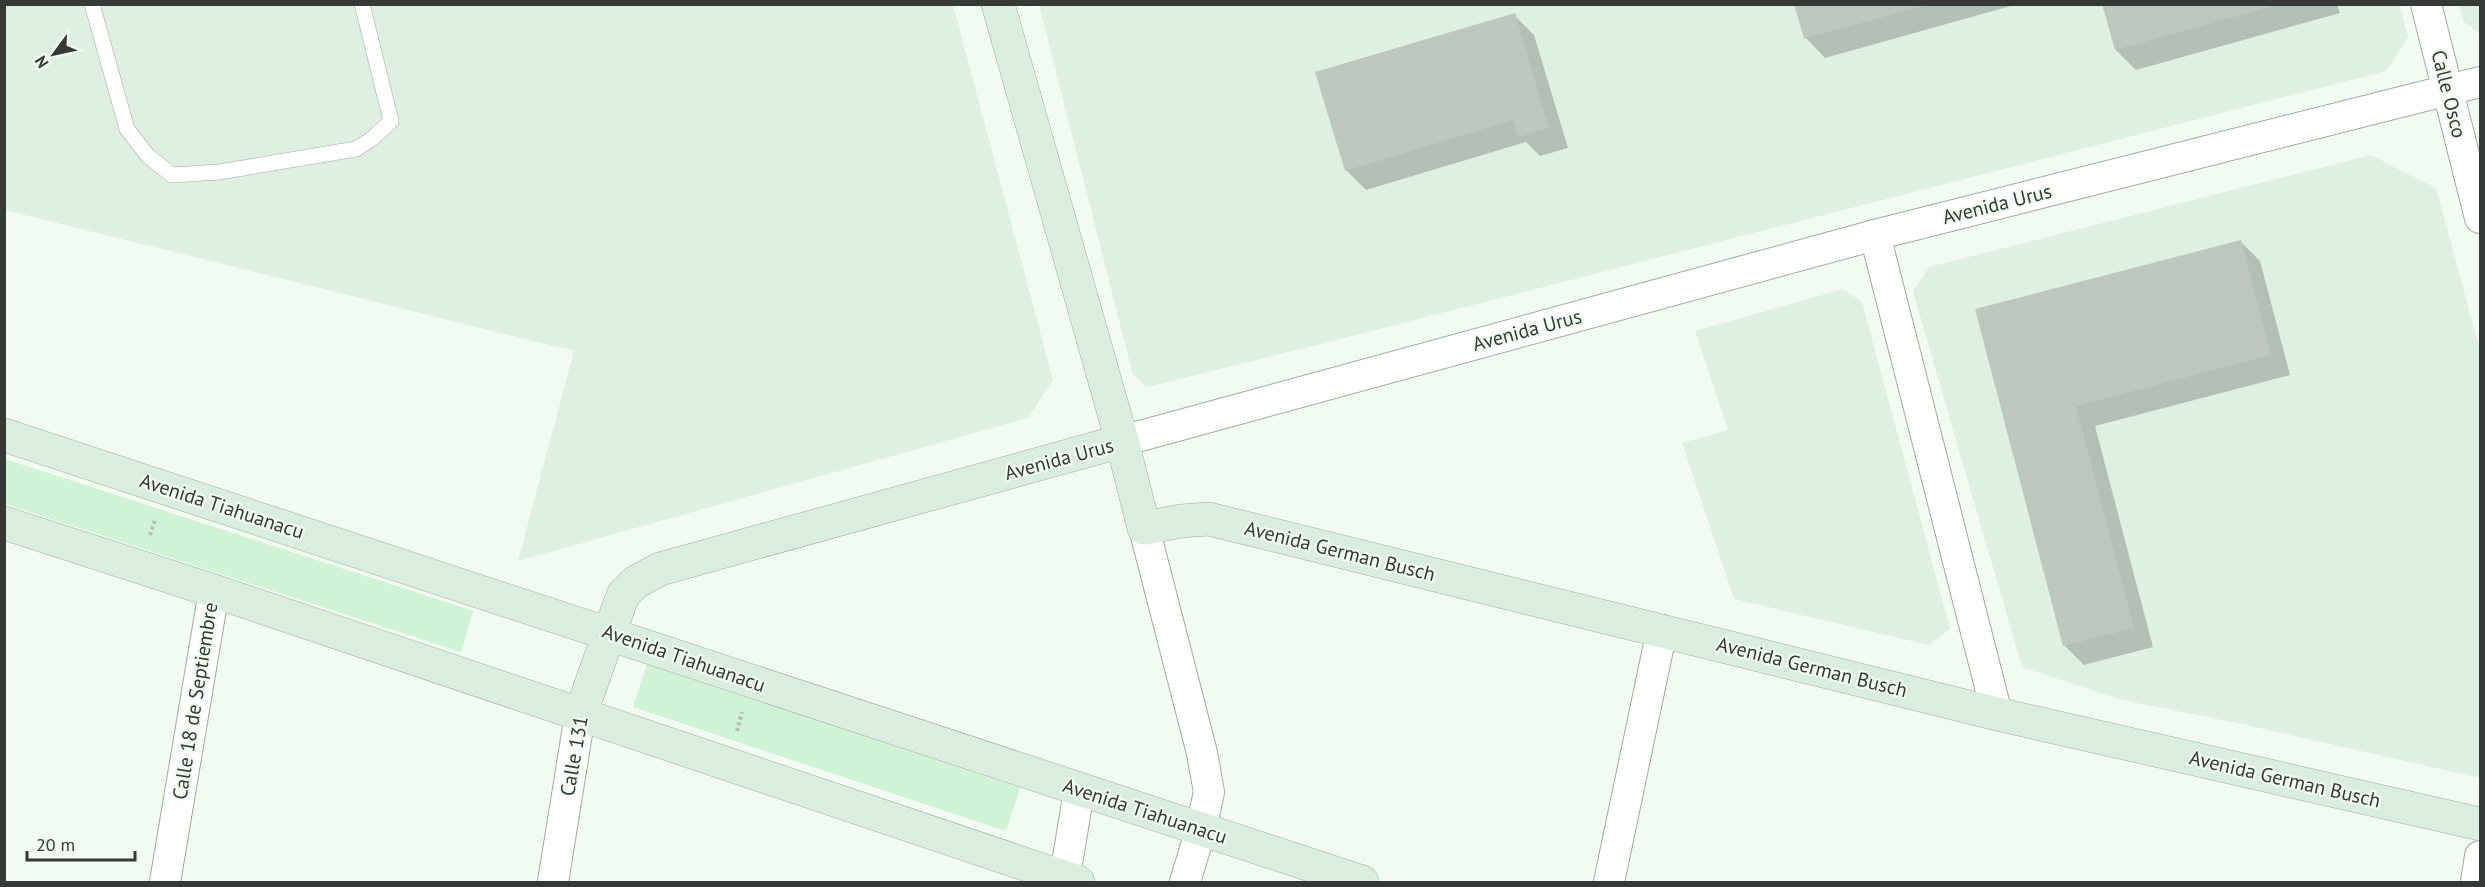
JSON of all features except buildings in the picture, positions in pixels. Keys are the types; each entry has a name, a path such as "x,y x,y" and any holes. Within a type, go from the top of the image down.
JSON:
{"main road":[{"path":"998,4 1122,441 1144,528"},
{"name":"Avenida Tiahuanacu","path":"4,435 608,632 1079,791 1362,882"},
{"name":"Avenida Urus","path":"608,632 623,595 636,582 660,569 1122,441"},
{"name":"Avenida German Busch","path":"1144,528 1181,521 1209,519 1997,714 2481,824"},
{"path":"4,523 214,591 1069,881"},
{"name":"Calle 131","path":"580,716 608,632"}],"street":[{"name":"Calle Osco","path":"2427,4 2481,218"},
{"name":"Avenida Urus","path":"1122,441 1875,235 2481,82"},
{"path":"1875,235 1997,714"},
{"path":"1144,528 1202,753 1209,792 1201,829 1185,882"},
{"name":"Calle 18 de Septiembre","path":"165,882 214,591"},
{"path":"1609,882 1662,630"},
{"name":"Calle 131","path":"553,882 580,716"},
{"path":"1069,881 1079,791"},
{"path":"2476,882 2481,855"}],"lane":[{"path":"92,4 127,129 148,156 172,175 219,172 356,149 373,138 391,121 362,4"}],"path":[{"path":"140,567 166,488"},
{"path":"728,765 750,680"}],"shaded area":[{"path":"2399,4 2408,37 2386,71 1147,387 1133,375 1039,5"},
{"path":"5,5 953,5 1053,380 1028,418 518,561 574,351 5,210"},
{"path":"2459,5 2480,5 2480,34 2464,22"},
{"path":"2371,155 2436,188 2480,350 2480,778 2242,724 2122,700 2022,667 1913,292 1929,267"},
{"path":"1843,289 1862,302 1950,629 1929,645 1734,599 1682,443 1728,430 1695,331"}],"green space":[{"path":"5,459 473,611 461,652 5,504"},
{"path":"647,664 1020,788 1006,831 633,707"}]}
